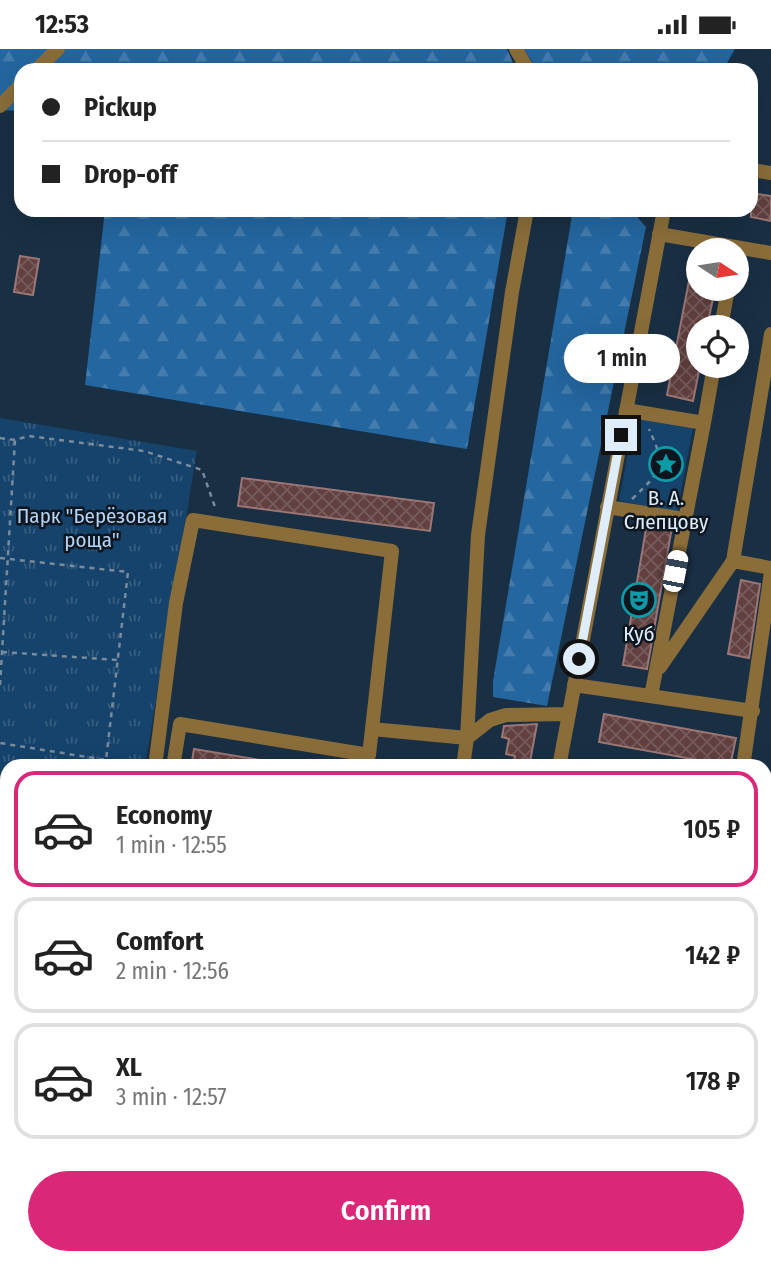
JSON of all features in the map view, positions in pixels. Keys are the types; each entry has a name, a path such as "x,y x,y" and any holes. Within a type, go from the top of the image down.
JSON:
{"street":[{"path":"43,63 58,49"},
{"path":"0,106 14,92"},
{"path":"464,759 478,535 512,292 526,217"},
{"path":"560,759 574,685 614,508 626,410 663,217"},
{"path":"659,235 686,240"},
{"path":"749,251 771,253"},
{"path":"656,674 733,561 771,333"},
{"path":"651,696 712,378"},
{"path":"626,410 704,423"},
{"path":"614,508 685,519"},
{"path":"156,759 176,603 193,520 392,551 369,755 180,724 174,759"},
{"path":"733,561 771,570 744,759"},
{"path":"574,685 752,711"},
{"path":"372,729 467,738 490,720 506,715 568,714"}],"path":[{"path":"614,508 659,473 662,456 642,413"},
{"path":"0,438 15,440 29,436 144,451 202,470 220,524"},
{"path":"0,685 15,440"},
{"path":"0,558 128,572 106,759"},
{"path":"2,652 118,660"},
{"path":"0,743 100,759"}],"green space":[{"path":"0,49 507,49 513,63 14,63 14,111 0,110"},
{"path":"524,49 735,49 727,63 533,63"},
{"path":"104,217 507,217 467,449 85,385"},
{"path":"572,217 637,217 646,227 547,706 493,697 493,681"},
{"path":"635,417 693,428 677,512 619,501"},
{"name":"Парк \"Берёзовая роща\"","path":"0,418 197,451 146,759 0,759"}],"building":[{"path":"758,194 771,196 771,221 751,217 758,217"},
{"path":"20,256 39,259 33,295 14,292"},
{"path":"686,296 686,301 712,301 710,315 686,315 686,378 698,378 693,401 667,395"},
{"path":"242,478 434,503 430,531 238,506"},
{"path":"647,523 672,527 647,669 623,665"},
{"path":"741,580 760,584 749,658 728,654"},
{"path":"604,714 736,738 732,759 692,759 599,742"},
{"path":"537,724 530,759 514,759 515,756 506,754 509,739 502,737 504,726"},
{"path":"194,749 254,759 192,759"}],"place":[{"name":"В. А. Слепцову","path":"666,464"},
{"name":"Куб","path":"639,600"}],"route":[{"path":"579,659 621,435"}]}
